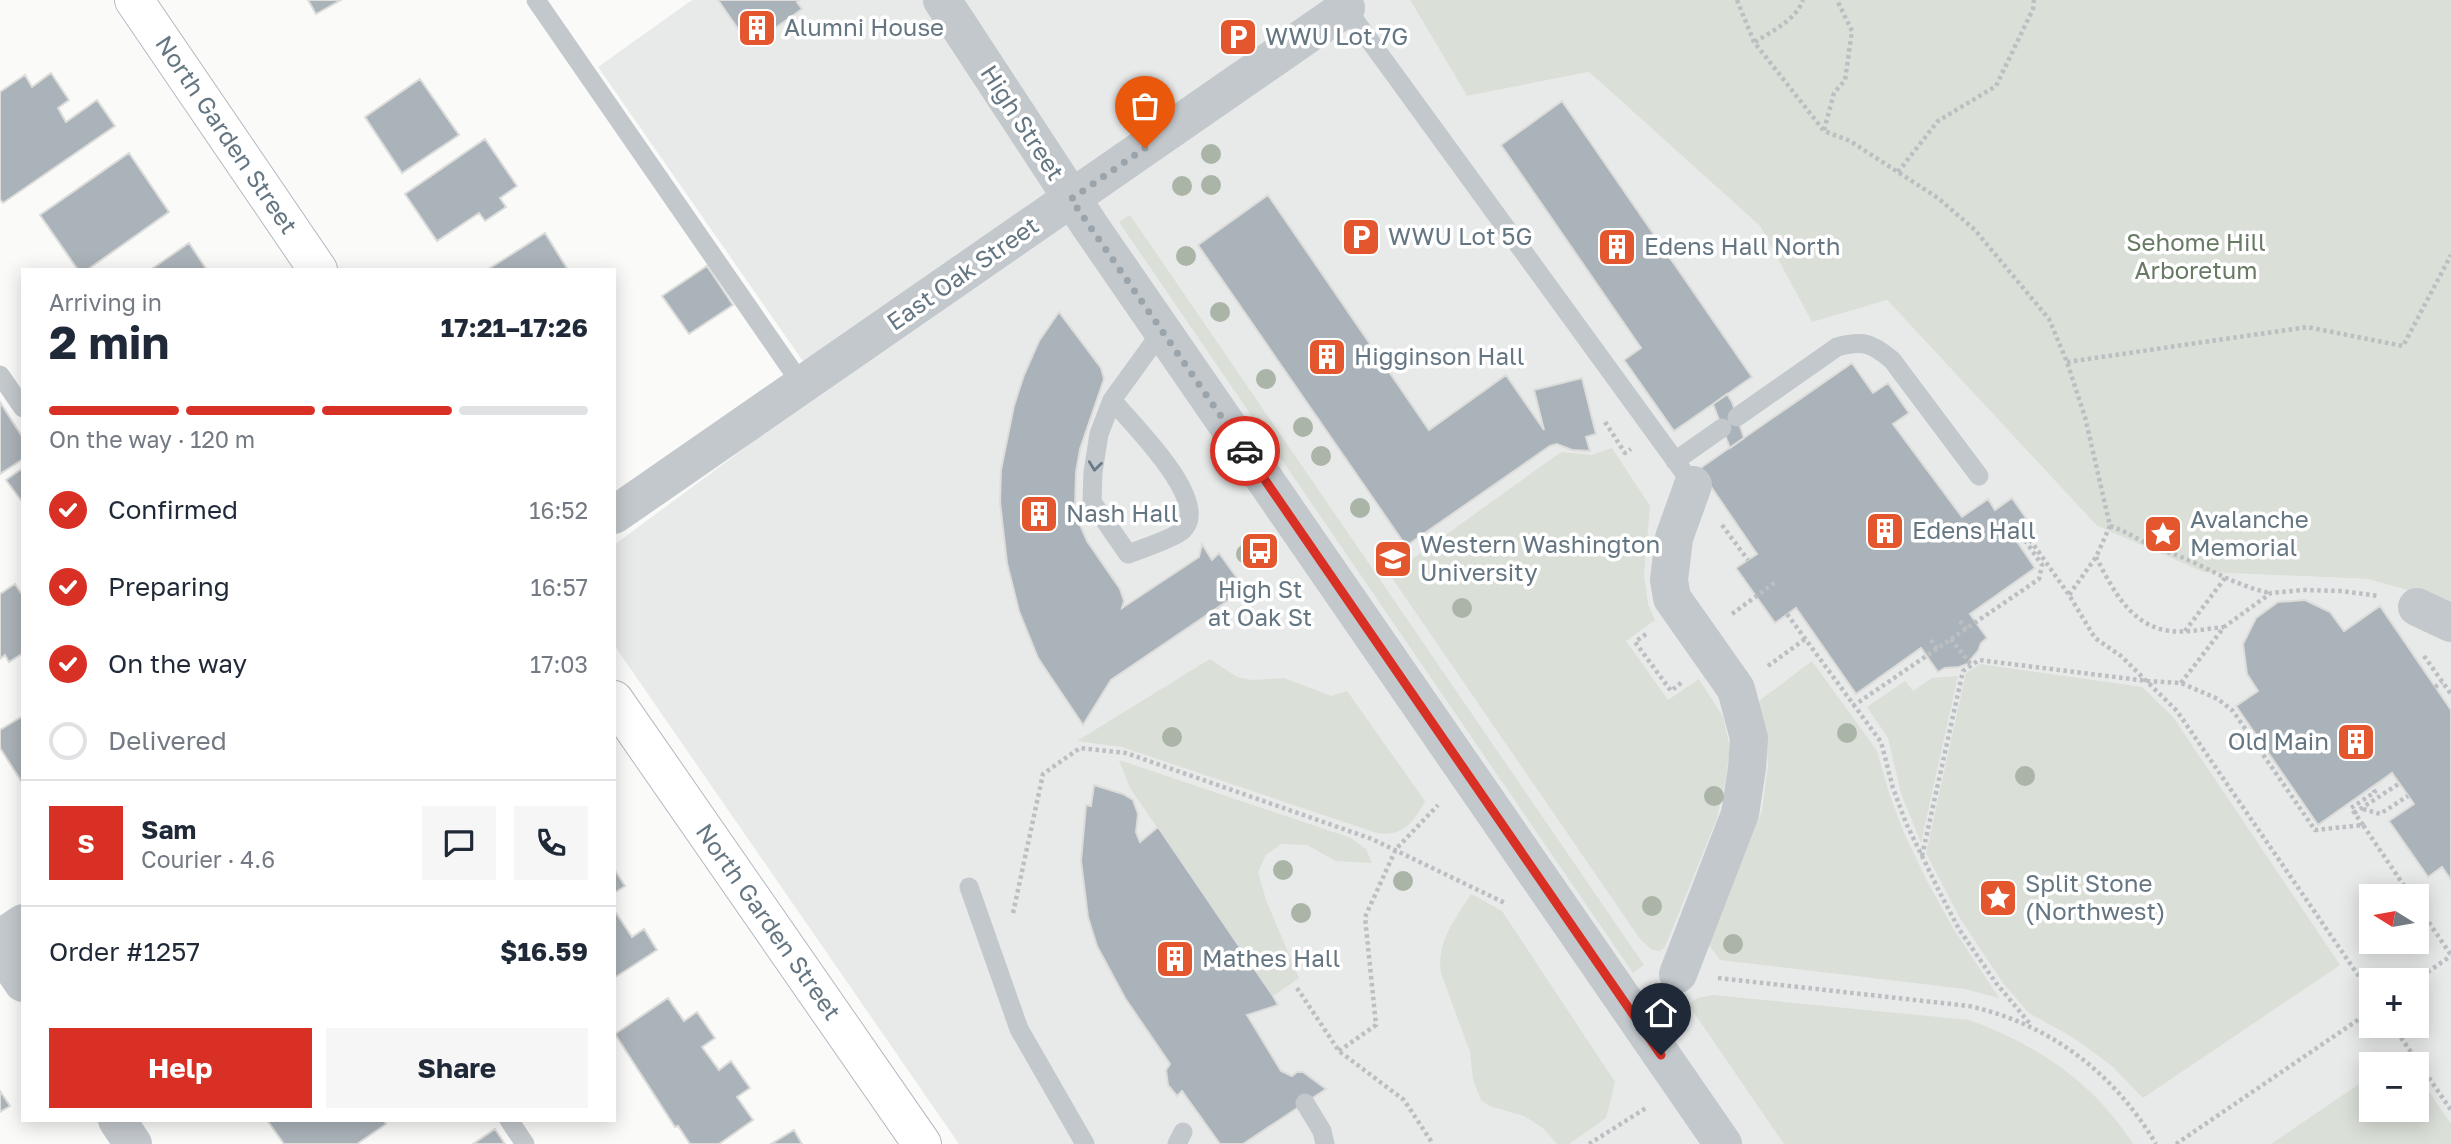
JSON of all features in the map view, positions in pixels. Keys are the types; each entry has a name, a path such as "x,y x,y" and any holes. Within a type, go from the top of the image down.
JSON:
{"street":[{"name":"North Garden Street","path":"134,0 317,268"},
{"name":"High Street","path":"942,0 1071,199 1723,1144"},
{"name":"East Oak Street","path":"616,514 1346,8"},
{"path":"1678,974 1740,814 1749,738 1736,689 1672,598 1669,580 1684,473"},
{"path":"2417,607 2451,623"},
{"name":"North Garden Street","path":"616,703 922,1144"},
{"path":"0,939 21,924"},
{"path":"0,949 21,979"},
{"path":"118,1122 133,1144"}],"lane":[{"path":"536,0 802,385"},
{"path":"1346,8 1684,473 1730,422 1837,347 1854,342 1875,345 1892,360 1979,476"},
{"path":"1112,400 1174,474 1189,502 1191,515 1183,531 1129,555 1092,502 1099,434 1112,400 1162,331"},
{"path":"0,375 21,405"},
{"path":"969,887 1019,1029 1085,1144"},
{"path":"1305,1103 1322,1130 1325,1144"},
{"path":"510,1122 525,1144"}],"path":[{"path":"1737,0 1754,42 1824,131 1850,141 1938,198 1975,230 2049,319 2085,417 2110,526 2096,557 2069,595"},
{"path":"1754,42 1783,24 1800,8 1803,0"},
{"path":"1824,131 1834,93 1845,80 1852,32 1837,0"},
{"path":"1898,172 1938,121 1996,86 2033,9 2034,0"},
{"path":"2067,362 2307,327 2403,346 2451,255"},
{"path":"2110,526 2249,588 2271,593 2303,590 2367,593 2417,607"},
{"path":"1853,706 2039,579 2042,565 2024,535 2069,595 2095,638 2121,656 2176,711 2359,977"},
{"path":"2096,557 2113,590 2136,617 2163,630 2224,627"},
{"path":"2185,631 2225,578"},
{"path":"1736,611 1777,581"},
{"path":"2181,683 2224,627 2271,593"},
{"path":"1787,614 1881,743 1894,788 1922,856 1959,929 1996,984 2032,1026"},
{"path":"1960,621 1966,629"},
{"path":"1640,639 1635,642 1671,691 1674,688"},
{"path":"1951,639 1971,665"},
{"path":"1931,640 1937,649"},
{"path":"2426,659 2451,694"},
{"path":"1922,856 1962,671 1979,660 2181,683 2218,699 2233,711 2315,830 2363,825"},
{"path":"2435,687 2442,682"},
{"path":"999,973 1043,774 1080,748 1126,753 1372,839 1506,904"},
{"path":"2354,813 2400,783"},
{"path":"2372,787 2375,792 2351,808 2403,884"},
{"path":"2362,808 2379,814 2408,796"},
{"path":"1339,1051 1376,1025 1365,917 1396,849 1438,805"},
{"path":"2429,923 2451,955 2429,971"},
{"path":"1678,974 1969,1006 1993,1011 2032,1026 2070,1050 2108,1080 2139,1116 2156,1144"},
{"path":"1297,988 1339,1051 1404,1100 1433,1144"},
{"path":"2176,1144 2359,1019"},
{"path":"2401,1038 2451,1110"},
{"path":"1589,1144 1646,1108"}],"shaded area":[{"name":"Western Washington University","path":"692,0 1410,0 1467,96 1589,72 1760,226 1812,321 1887,300 2097,526 2203,572 2367,579 2418,593 2451,609 2451,1144 959,1144 616,648 616,544 823,390 598,67"}],"green space":[{"name":"Sehome Hill Arboretum","path":"1410,0 2451,0 2451,609 2418,593 2367,579 2203,572 2097,526 1887,300 1812,322 1760,226 1589,72 1467,96"},
{"path":"1130,215 1644,965 1633,973 1119,222"},
{"path":"1612,448 1650,506 1644,575 1648,604 1655,620 1626,641 1668,700 1699,679 1723,717 1730,748 1717,818 1665,947 1660,951 1652,950 1640,939 1390,575 1561,452 1592,455"},
{"path":"1210,659 1237,677 1252,680 1284,678 1331,696 1347,691 1425,801 1417,815 1401,830 1386,834 1377,833 1122,747 1077,741"},
{"path":"1812,661 1877,751 1904,833 1927,881 1953,928 1999,998 1965,989 1720,960 1709,945 1762,811 1768,765 1759,701"},
{"path":"1980,664 2142,687 2173,717 2340,965 2143,1098 2112,1066 2074,1038 2029,1013 2003,983 1961,920 1926,853 1966,673"},
{"path":"1958,676 1921,843 1901,793 1888,738 1867,707 1905,681 1913,691 1932,678"},
{"path":"1119,760 1351,838 1366,849 1372,863 1336,861 1307,845 1281,844 1266,855 1258,872 1266,900 1299,978 1273,996 1130,788"},
{"path":"1471,894 1502,911 1615,1082 1606,1118 1569,1144 1557,1144 1543,1128 1524,1116 1490,1106 1481,1100 1473,1080 1470,1052 1441,973 1440,962 1448,932"},
{"path":"1712,995 1969,1020 2018,1041 2062,1068 2100,1102 2133,1144 1784,1144 1688,1004 1698,998"},
{"path":"2359,1084 2359,1122 2429,1122 2429,1092 2451,1124 2451,1144 2271,1144"}],"building":[{"path":"308,0 341,0 316,14"},
{"name":"Alumni House","path":"718,0 799,0 797,2 802,9 750,46"},
{"path":"51,73 69,100 58,108 66,122 97,100 115,126 3,203 0,199 0,92 25,75 32,87"},
{"path":"420,79 459,135 402,173 365,117"},
{"name":"Edens Hall North","path":"1562,101 1752,377 1674,431 1624,360 1641,348 1501,145"},
{"path":"485,139 517,186 500,198 506,207 485,221 479,213 437,241 405,194"},
{"path":"129,153 169,212 90,268 77,268 40,215"},
{"name":"Higginson Hall","path":"1268,195 1429,430 1506,375 1544,430 1534,390 1582,378 1596,434 1586,437 1590,451 1572,450 1557,444 1550,446 1406,546 1198,245"},
{"path":"545,233 567,268 490,268"},
{"path":"189,243 206,268 153,268"},
{"path":"707,266 733,305 689,334 662,296"},
{"name":"Nash Hall","path":"1059,312 1101,368 1104,379 1080,449 1075,507 1087,541 1120,589 1124,601 1122,608 1199,557 1202,544 1212,560 1219,553 1245,589 1111,680 1083,725 1038,658 1019,611 1007,563 1000,502 1001,470 1014,406 1039,341"},
{"name":"Edens Hall","path":"1852,363 1873,393 1888,383 1909,413 1893,424 1962,517 1988,499 1995,510 2012,498 2033,528 2016,540 2035,568 1970,614 1987,638 1967,664 1938,672 1921,648 1856,694 1796,608 1775,623 1736,568 1757,554 1699,469"},
{"path":"1727,394 1744,438 1730,448 1713,404"},
{"path":"0,402 21,435 21,460 0,474"},
{"path":"21,469 21,500 6,480"},
{"path":"15,584 21,593 21,654 9,662 5,655 0,659 0,594"},
{"name":"Old Main","path":"2305,600 2330,612 2344,631 2380,606 2451,710 2451,880 2442,867 2428,877 2389,821 2414,804 2392,773 2318,825 2236,706 2258,691 2247,674 2243,644 2256,618 2278,602"},
{"path":"21,717 21,781 0,748 0,730"},
{"name":"Mathes Hall","path":"1094,785 1133,800 1138,814 1136,832 1140,842 1158,827 1278,1005 1247,1015 1281,1071 1292,1076 1303,1072 1326,1089 1243,1144 1220,1144 1182,1091 1177,1096 1168,1085 1166,1070 1170,1064 1125,998 1097,946 1088,917 1081,861 1086,805 1091,806"},
{"path":"616,872 625,886 616,892"},
{"path":"616,913 632,937 644,929 657,950 616,977"},
{"path":"668,998 684,1021 697,1012 715,1038 702,1047 719,1070 731,1061 750,1088 737,1097 753,1120 719,1144 690,1144 678,1126 675,1127 616,1033"},
{"path":"0,1091 10,1106 0,1112"},
{"path":"268,1122 386,1124 357,1144 284,1144"},
{"path":"495,1129 505,1144 473,1144"},
{"path":"794,1130 802,1144 771,1144"}],"way so far":[{"path":"1145,148 1071,199 1245,451"}],"place":[{"name":"Alumni House","path":"757,28"},
{"name":"WWU Lot 7G","path":"1238,37"},
{"name":"WWU Lot 5G","path":"1361,237"},
{"name":"Edens Hall North","path":"1617,247"},
{"name":"Higginson Hall","path":"1327,357"},
{"name":"Nash Hall","path":"1039,514"},
{"name":"Edens Hall","path":"1885,531"},
{"name":"Avalanche Memorial","path":"2163,534"},
{"name":"High St at Oak St","path":"1260,551"},
{"name":"Western Washington University","path":"1393,559"},
{"name":"Old Main","path":"2356,742"},
{"name":"Split Stone (Northwest)","path":"1998,898"},
{"name":"Mathes Hall","path":"1175,959"}],"route":[{"path":"1245,451 1661,1055"}]}
